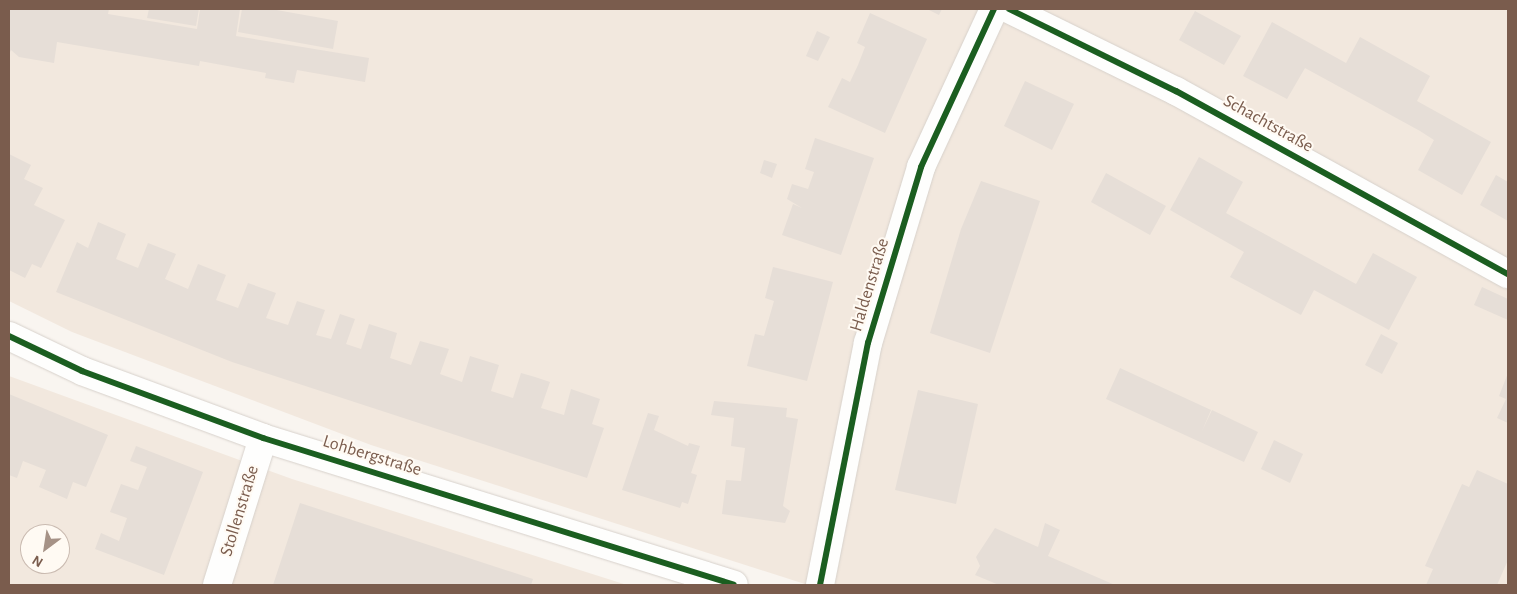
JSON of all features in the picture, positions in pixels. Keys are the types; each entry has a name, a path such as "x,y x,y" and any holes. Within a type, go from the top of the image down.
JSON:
{"street":[{"name":"Haldenstraße","path":"820,585 868,343 921,167 994,9"},
{"name":"Schachtstraße","path":"1009,9 1176,91 1508,274"},
{"name":"Lohbergstraße","path":"9,336 82,371 263,438 734,585"},
{"name":"Stollenstraße","path":"217,585 263,438"}],"shaded area":[{"path":"9,9 1508,9 1508,585 808,585 371,445 72,332 9,301"},
{"path":"9,376 292,479 627,585 9,585"}],"building":[{"path":"9,9 109,9 108,14 197,29 200,9 240,9 236,36 369,58 365,82 297,70 294,83 265,78 266,73 200,61 199,66 57,42 54,63 19,57 11,50 9,54"},
{"path":"149,9 199,9 196,26 147,18"},
{"path":"242,9 271,9 338,21 333,49 238,32"},
{"path":"927,9 942,9 939,15"},
{"path":"1195,11 1241,36 1224,65 1179,40"},
{"path":"870,13 927,39 885,133 828,107 842,78 850,82 858,65 865,47 857,43"},
{"path":"1272,22 1346,63 1360,37 1430,76 1417,101 1491,142 1462,195 1418,170 1434,140 1305,68 1287,99 1243,76"},
{"path":"817,31 830,37 818,61 806,56"},
{"path":"1025,81 1074,104 1052,150 1004,126"},
{"path":"815,138 874,158 841,255 782,235 793,204 802,208 787,199 792,184 808,189 814,172 805,169"},
{"path":"9,154 31,165 24,179 43,188 34,205 65,220 41,268 32,264 25,278 9,270"},
{"path":"1199,157 1243,182 1226,213 1356,284 1373,253 1417,277 1389,330 1314,290 1301,315 1230,277 1244,252 1170,210"},
{"path":"764,160 777,164 772,178 760,173"},
{"path":"1106,173 1166,206 1150,235 1091,202"},
{"path":"1496,175 1508,182 1508,221 1480,205"},
{"path":"981,181 1040,201 990,353 930,333 961,229"},
{"path":"98,222 126,234 116,259 138,268 148,243 176,254 165,279 188,289 198,264 226,275 216,300 238,308 248,283 276,293 266,318 288,325 297,301 325,310 316,335 331,339 340,314 355,319 346,344 361,349 369,324 397,333 390,358 411,365 420,341 449,349 440,374 462,382 470,356 499,365 491,391 513,398 521,373 535,377 550,382 541,408 564,415 571,389 600,399 592,424 604,428 587,478 232,362 56,292 77,242 88,248"},
{"path":"773,267 833,282 807,381 747,366 755,334 764,336 774,301 765,298"},
{"path":"1482,287 1508,299 1508,320 1474,305"},
{"path":"1381,334 1398,343 1382,374 1365,365"},
{"path":"1120,368 1211,410 1202,431 1212,410 1258,432 1244,462 1106,399"},
{"path":"1508,373 1508,423 1497,418 1506,399 1499,396"},
{"path":"918,390 978,404 956,504 895,490"},
{"path":"9,394 108,435 86,487 73,482 67,499 39,487 46,470 23,461 17,478 9,475"},
{"path":"714,401 787,408 786,417 798,419 783,506 790,511 785,523 722,514 726,480 741,481 745,448 731,446 734,418 711,415"},
{"path":"648,413 659,416 654,430 688,446 689,443 700,446 691,473 697,475 688,504 682,502 680,508 622,490"},
{"path":"1274,440 1303,454 1290,483 1261,469"},
{"path":"136,446 203,472 164,575 95,549 101,533 119,541 127,518 110,512 121,484 138,490 147,467 130,461"},
{"path":"1477,470 1508,484 1508,560 1497,585 1426,585 1433,569 1425,566 1462,484 1469,487"},
{"path":"300,503 533,579 531,585 273,585"},
{"path":"1045,523 1060,530 1048,556 1115,585 999,585 975,575 980,566 976,557 995,528 1038,547"}],"cycle path":[{"path":"820,585 868,343 921,167 994,9"},
{"path":"1009,9 1176,91 1508,274"},
{"path":"9,336 82,371 263,438 734,585"}]}
